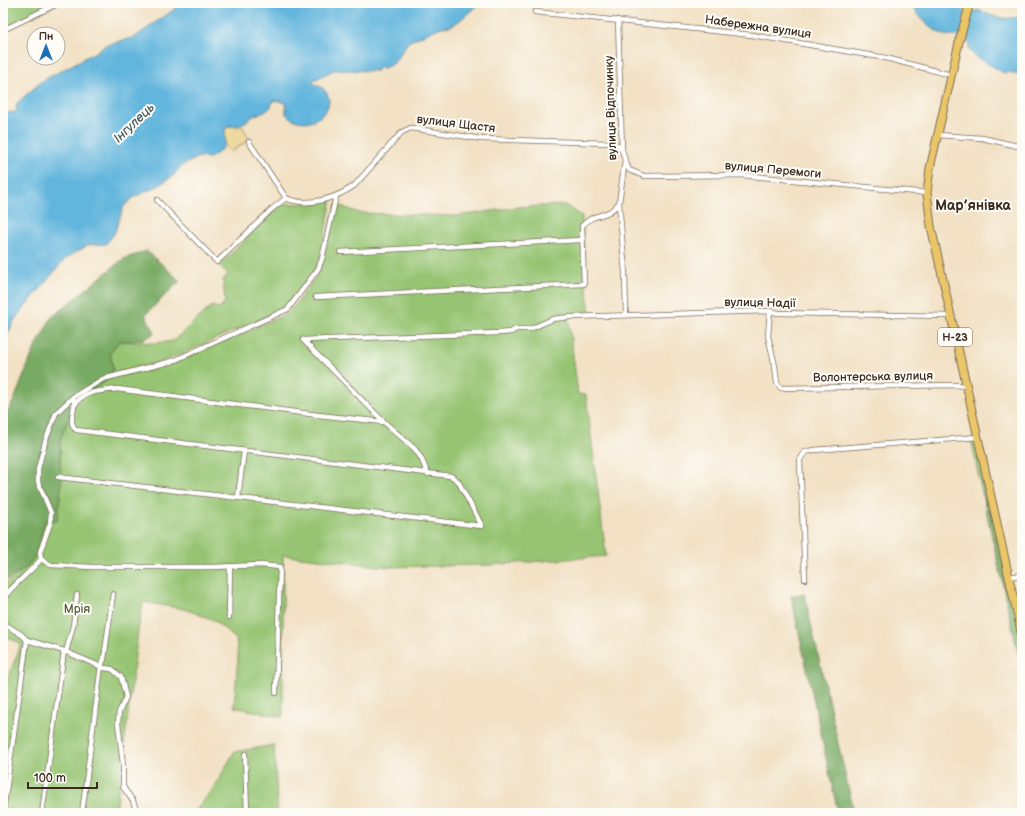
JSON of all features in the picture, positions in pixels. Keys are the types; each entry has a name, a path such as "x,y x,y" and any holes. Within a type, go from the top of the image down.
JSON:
{"main road":[{"name":"Н-23","path":"970,3 960,38 928,174 927,193 931,226 950,316 1022,636"}],"street":[{"path":"3,30 59,3"},
{"name":"Набережна вулиця","path":"535,12 768,37 886,58 951,75"},
{"name":"вулиця Відпочинку","path":"618,20 622,150 624,160 619,203 625,273 626,315"},
{"name":"вулиця Щастя","path":"286,198 294,202 304,202 336,196 354,186 402,132 410,128 481,139 609,143 618,145 622,150"},
{"path":"938,135 982,138 1022,147"},
{"path":"157,200 217,262 272,209 286,198 249,142"},
{"name":"вулиця Перемоги","path":"624,160 629,170 644,176 742,175 927,193"},
{"path":"3,599 13,585 34,568 41,559 40,552 50,524 51,513 38,482 38,469 45,442 56,413 73,397 103,379 173,361 288,309 320,264 336,196"},
{"path":"316,297 584,284 581,240 582,226 588,219 612,212 619,203"},
{"path":"340,252 581,240"},
{"name":"вулиця Надії","path":"384,422 303,340 500,333 511,332 516,329 530,329 554,319 570,317 770,311 786,313 950,316"},
{"name":"Волонтерська вулиця","path":"770,311 768,336 775,366 777,386 781,388 966,386"},
{"path":"74,406 77,401 92,392 117,389 325,416 384,422 414,449 421,458 428,474"},
{"path":"58,477 482,526 458,481 451,476 76,430 71,422 74,406 73,397"},
{"path":"805,579 800,460 805,452 814,450 978,437"},
{"path":"238,497 244,451"},
{"path":"41,559 51,564 92,567 261,565 280,567 276,693"},
{"path":"229,617 230,566"},
{"path":"1009,577 1022,575"},
{"path":"82,813 101,666 104,659 113,594"},
{"path":"42,813 65,651 73,626 77,595"},
{"path":"3,623 27,640 65,651 101,666 115,670 121,677 125,688 126,697 119,712 118,722 123,764 123,787 133,801 137,813"},
{"path":"3,812 27,640"},
{"path":"245,754 247,813"}],"green space":[{"path":"3,3 59,3 3,30"},
{"path":"332,199 320,259 288,307 161,362 111,374 113,368 110,353 119,341 153,343 173,341 212,306 220,309 225,302 223,280 228,274 219,265 279,206 286,204 315,203"},
{"name":"Мрія","path":"336,204 359,213 457,216 518,207 565,205 582,216 586,284 590,311 568,315 578,394 586,395 606,556 491,565 387,567 283,555 283,717 234,707 238,657 236,639 214,620 184,609 143,602 138,631 116,813 3,813 3,691 21,644 3,635 3,586 27,567 36,554 45,519 57,521 61,489 60,441 75,400 111,378 174,363 286,314 296,304 320,270"},
{"path":"147,251 180,281 145,315 155,332 143,339 134,341 119,341 110,353 113,368 111,378 75,400 60,441 61,489 57,521 45,520 36,554 27,567 3,583 3,421 14,400 33,352 51,318 123,259"},
{"path":"971,439 976,439 987,483 980,483"},
{"path":"980,483 987,483 1022,640 1022,671"},
{"path":"804,593 854,813 838,813 791,596"},
{"path":"274,745 278,813 194,813 215,786 234,752"}],"sand":[{"path":"241,125 250,139 231,152 225,145 225,130 229,126"}],"water":[{"name":"Інгулець","path":"183,3 480,3 451,26 441,27 408,42 393,64 384,68 377,68 377,71 334,70 314,80 313,83 320,86 327,94 329,102 327,109 321,116 314,120 305,122 295,120 286,114 286,103 274,100 270,108 255,115 239,126 228,126 225,130 225,145 219,152 210,158 199,157 181,166 174,175 158,186 133,198 124,206 114,234 106,244 88,245 65,259 15,319 3,344 3,113 15,112 17,110 16,104 42,81 106,45 135,37"},
{"path":"910,3 956,3 962,10 968,12 978,10 989,15 1005,18 1022,16 1022,77 1011,72 1004,73 976,57 969,50 969,42 966,39 937,32 919,16"}],"district":[{"name":"Мар’янівка","path":"973,205"}]}
